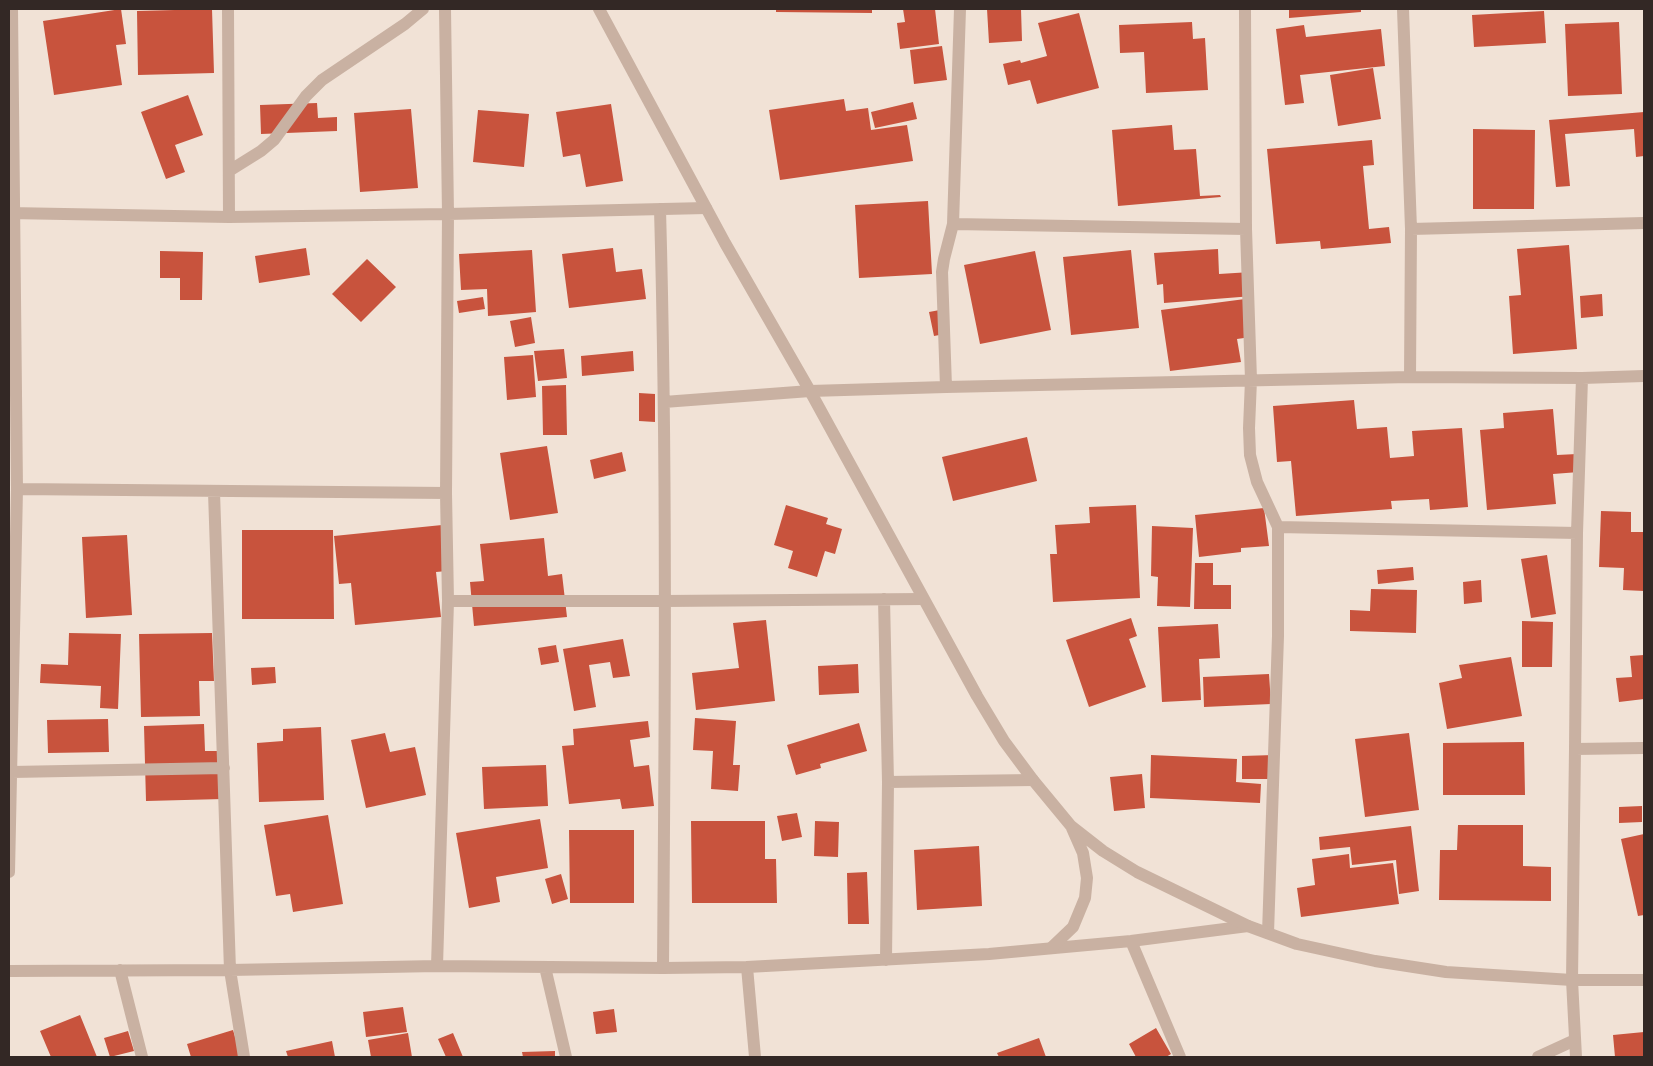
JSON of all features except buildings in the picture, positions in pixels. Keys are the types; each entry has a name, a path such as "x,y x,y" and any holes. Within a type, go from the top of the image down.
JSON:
{"street":[{"path":"9,872 17,489 11,213 12,9"},
{"path":"228,9 229,217"},
{"path":"229,170 261,151 274,140 306,96 322,80 405,24 423,9"},
{"path":"438,966 448,601 446,494 448,214 445,9"},
{"path":"599,9 706,208 810,392 977,696 1004,741 1070,826 1083,854 1087,878 1085,898 1073,927 1052,948"},
{"path":"946,387 942,272 953,224 960,9"},
{"path":"1245,9 1246,229 1251,380 1250,455 1257,482 1278,527 1278,636 1268,933"},
{"path":"1403,9 1411,230 1410,377"},
{"path":"11,213 229,217 706,208"},
{"path":"660,209 664,402 665,601 663,968"},
{"path":"953,224 1246,229"},
{"path":"1411,230 1644,224"},
{"path":"664,402 810,392 946,387 1410,377 1582,378 1644,376"},
{"path":"1576,1057 1572,980 1577,533 1582,378"},
{"path":"17,489 446,494"},
{"path":"214,492 230,970 244,1057"},
{"path":"1278,527 1577,533"},
{"path":"884,599 888,782 886,960"},
{"path":"448,601 923,599"},
{"path":"1575,748 1644,748"},
{"path":"12,772 224,768"},
{"path":"888,782 1033,780"},
{"path":"1070,826 1103,851 1137,872 1248,926 1297,944 1374,961 1446,972 1572,980 1644,980"},
{"path":"9,971 230,970 438,966 747,967 988,954 1131,941 1248,926"},
{"path":"1131,941 1180,1057"},
{"path":"545,967 566,1057"},
{"path":"747,967 754,1057"},
{"path":"120,970 142,1057"},
{"path":"1538,1057 1575,1040"}]}
